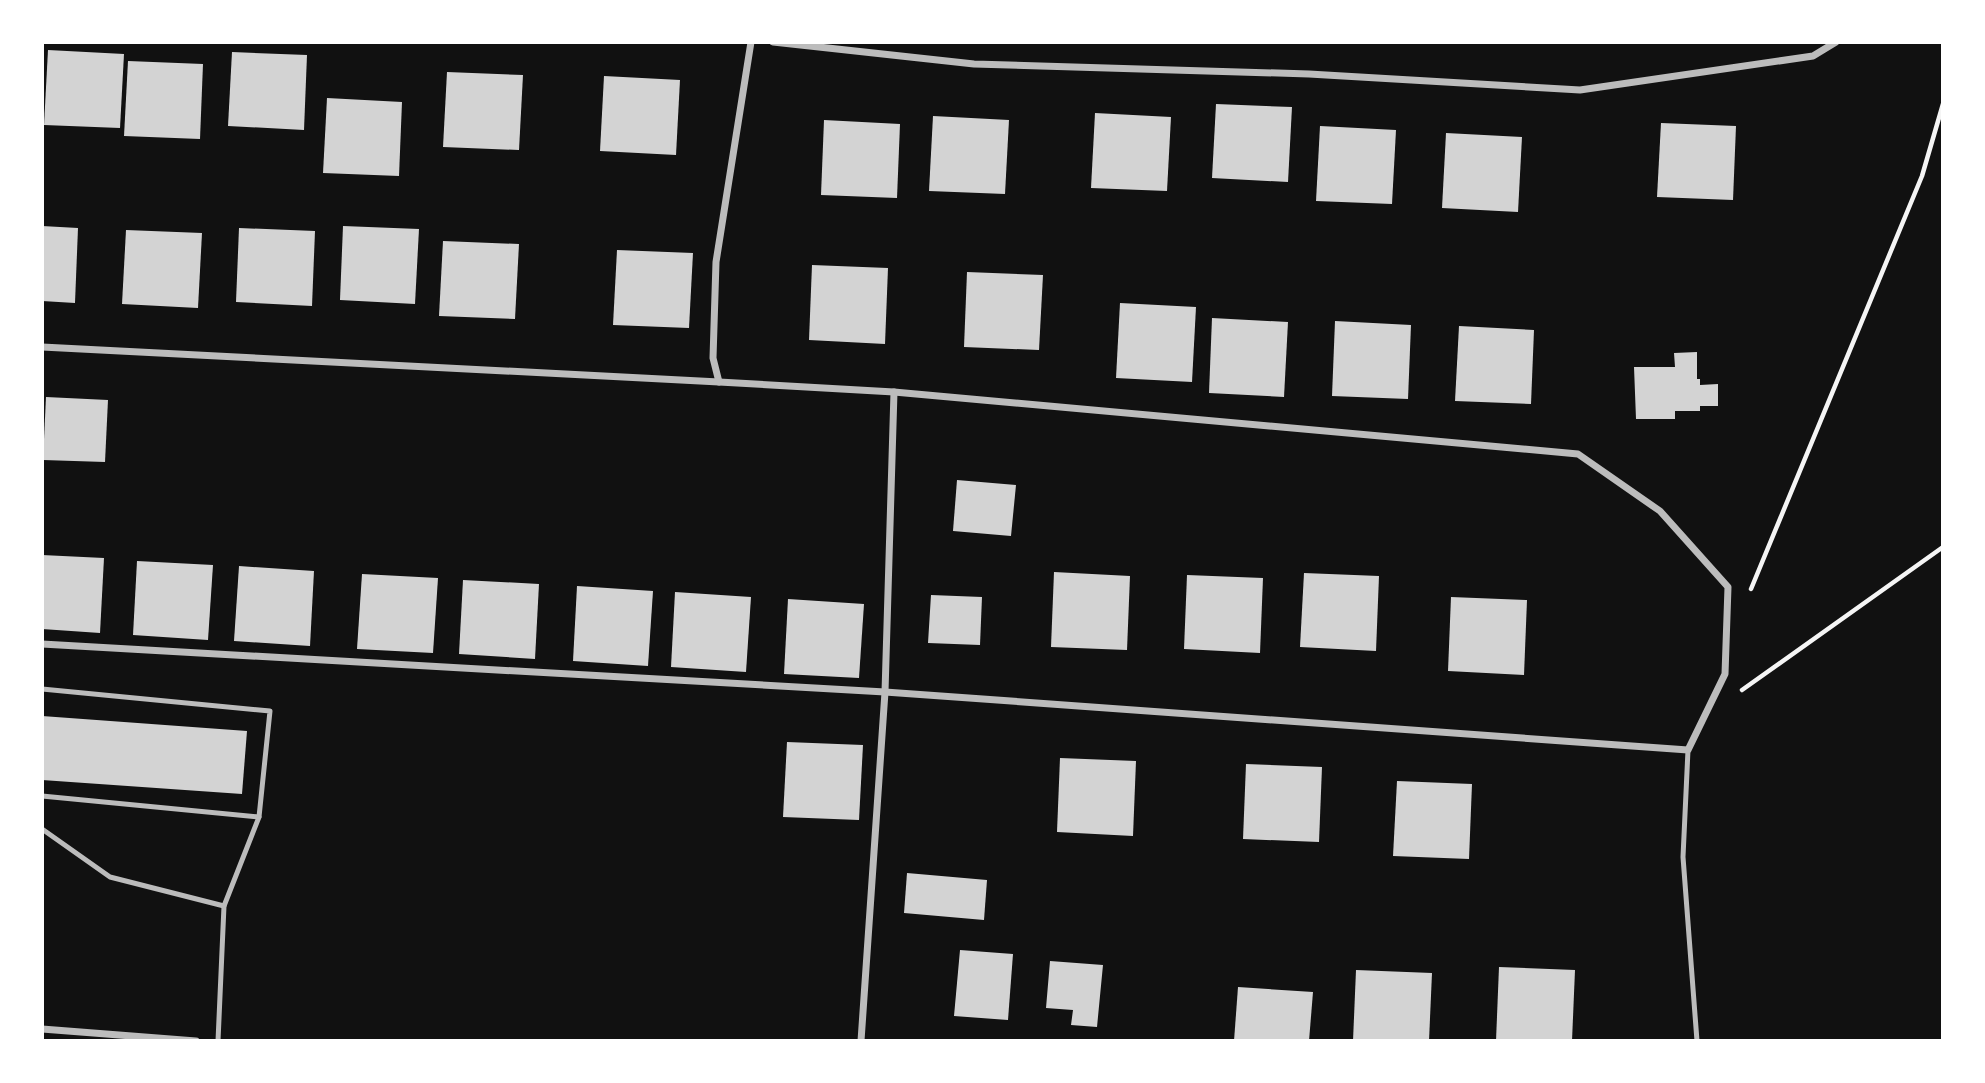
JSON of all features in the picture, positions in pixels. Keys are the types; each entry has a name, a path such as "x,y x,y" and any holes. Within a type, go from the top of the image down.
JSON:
{"street":[{"path":"719,382 713,358 716,262 751,42"},
{"path":"773,42 974,64 1310,74 1580,90 1813,56 1836,42"},
{"path":"42,347 894,393 1578,454 1660,511 1728,587 1725,674 1688,750 885,692 42,644"},
{"path":"861,1041 885,692 894,393"},
{"path":"42,1029 196,1041"}],"lane":[{"path":"42,689 270,711 259,817 224,906 218,1041"},
{"path":"1688,750 1683,857 1697,1041"},
{"path":"42,796 259,817"},
{"path":"42,829 110,877 224,906"}],"path":[{"path":"1747,597 1922,176 1943,104"},
{"path":"1739,693 1943,547"}],"building":[{"path":"48,50 124,54 120,128 44,125"},
{"path":"232,52 307,55 304,130 228,126"},
{"path":"128,61 203,64 200,139 124,136"},
{"path":"447,72 523,75 519,150 443,147"},
{"path":"604,76 680,80 676,155 600,151"},
{"path":"327,98 402,102 399,176 323,173"},
{"path":"1216,104 1292,107 1288,182 1212,178"},
{"path":"1095,113 1171,117 1167,191 1091,188"},
{"path":"933,116 1009,120 1005,194 929,191"},
{"path":"824,120 900,124 897,198 821,195"},
{"path":"1661,123 1736,126 1733,200 1657,197"},
{"path":"1320,126 1396,130 1392,204 1316,201"},
{"path":"1446,133 1522,137 1518,212 1442,208"},
{"path":"42,226 78,228 75,303 42,301"},
{"path":"343,226 419,229 415,304 340,300"},
{"path":"239,228 315,231 312,306 236,302"},
{"path":"126,230 202,233 198,308 122,304"},
{"path":"443,241 519,244 515,319 439,316"},
{"path":"617,250 693,253 689,328 613,325"},
{"path":"812,265 888,268 885,344 809,340"},
{"path":"967,272 1043,275 1039,350 964,347"},
{"path":"1120,303 1196,307 1192,382 1116,378"},
{"path":"1212,318 1288,322 1284,397 1209,393"},
{"path":"1335,321 1411,325 1408,399 1332,396"},
{"path":"1459,326 1534,330 1531,404 1455,401"},
{"path":"1697,352 1697,379 1700,379 1700,385 1718,384 1718,406 1700,406 1700,411 1675,411 1675,419 1636,419 1634,367 1675,367 1674,353"},
{"path":"46,397 108,400 105,462 43,460"},
{"path":"957,480 1016,485 1011,536 953,531"},
{"path":"42,555 104,558 100,633 42,629"},
{"path":"137,561 213,565 208,640 133,635"},
{"path":"239,566 314,571 310,646 234,641"},
{"path":"1054,572 1130,576 1127,650 1051,647"},
{"path":"1304,573 1379,576 1376,651 1300,647"},
{"path":"362,574 438,578 433,653 357,649"},
{"path":"1187,575 1263,578 1260,653 1184,649"},
{"path":"463,580 539,584 535,659 459,654"},
{"path":"577,586 653,591 648,666 573,661"},
{"path":"675,592 751,597 746,672 671,667"},
{"path":"931,595 982,597 980,645 928,643"},
{"path":"1451,597 1527,600 1524,675 1448,671"},
{"path":"788,599 864,604 859,678 784,674"},
{"path":"42,716 247,731 242,794 42,780"},
{"path":"787,742 863,745 859,820 783,817"},
{"path":"1060,758 1136,761 1133,836 1057,832"},
{"path":"1246,764 1322,767 1319,842 1243,839"},
{"path":"1397,781 1472,784 1469,859 1393,856"},
{"path":"907,873 987,880 984,920 904,913"},
{"path":"960,950 1013,954 1008,1020 954,1016"},
{"path":"1050,961 1103,965 1097,1027 1071,1025 1073,1010 1046,1008"},
{"path":"1499,967 1575,970 1572,1041 1496,1041"},
{"path":"1356,970 1432,973 1429,1041 1353,1041"},
{"path":"1238,987 1313,992 1309,1041 1234,1041"}]}
